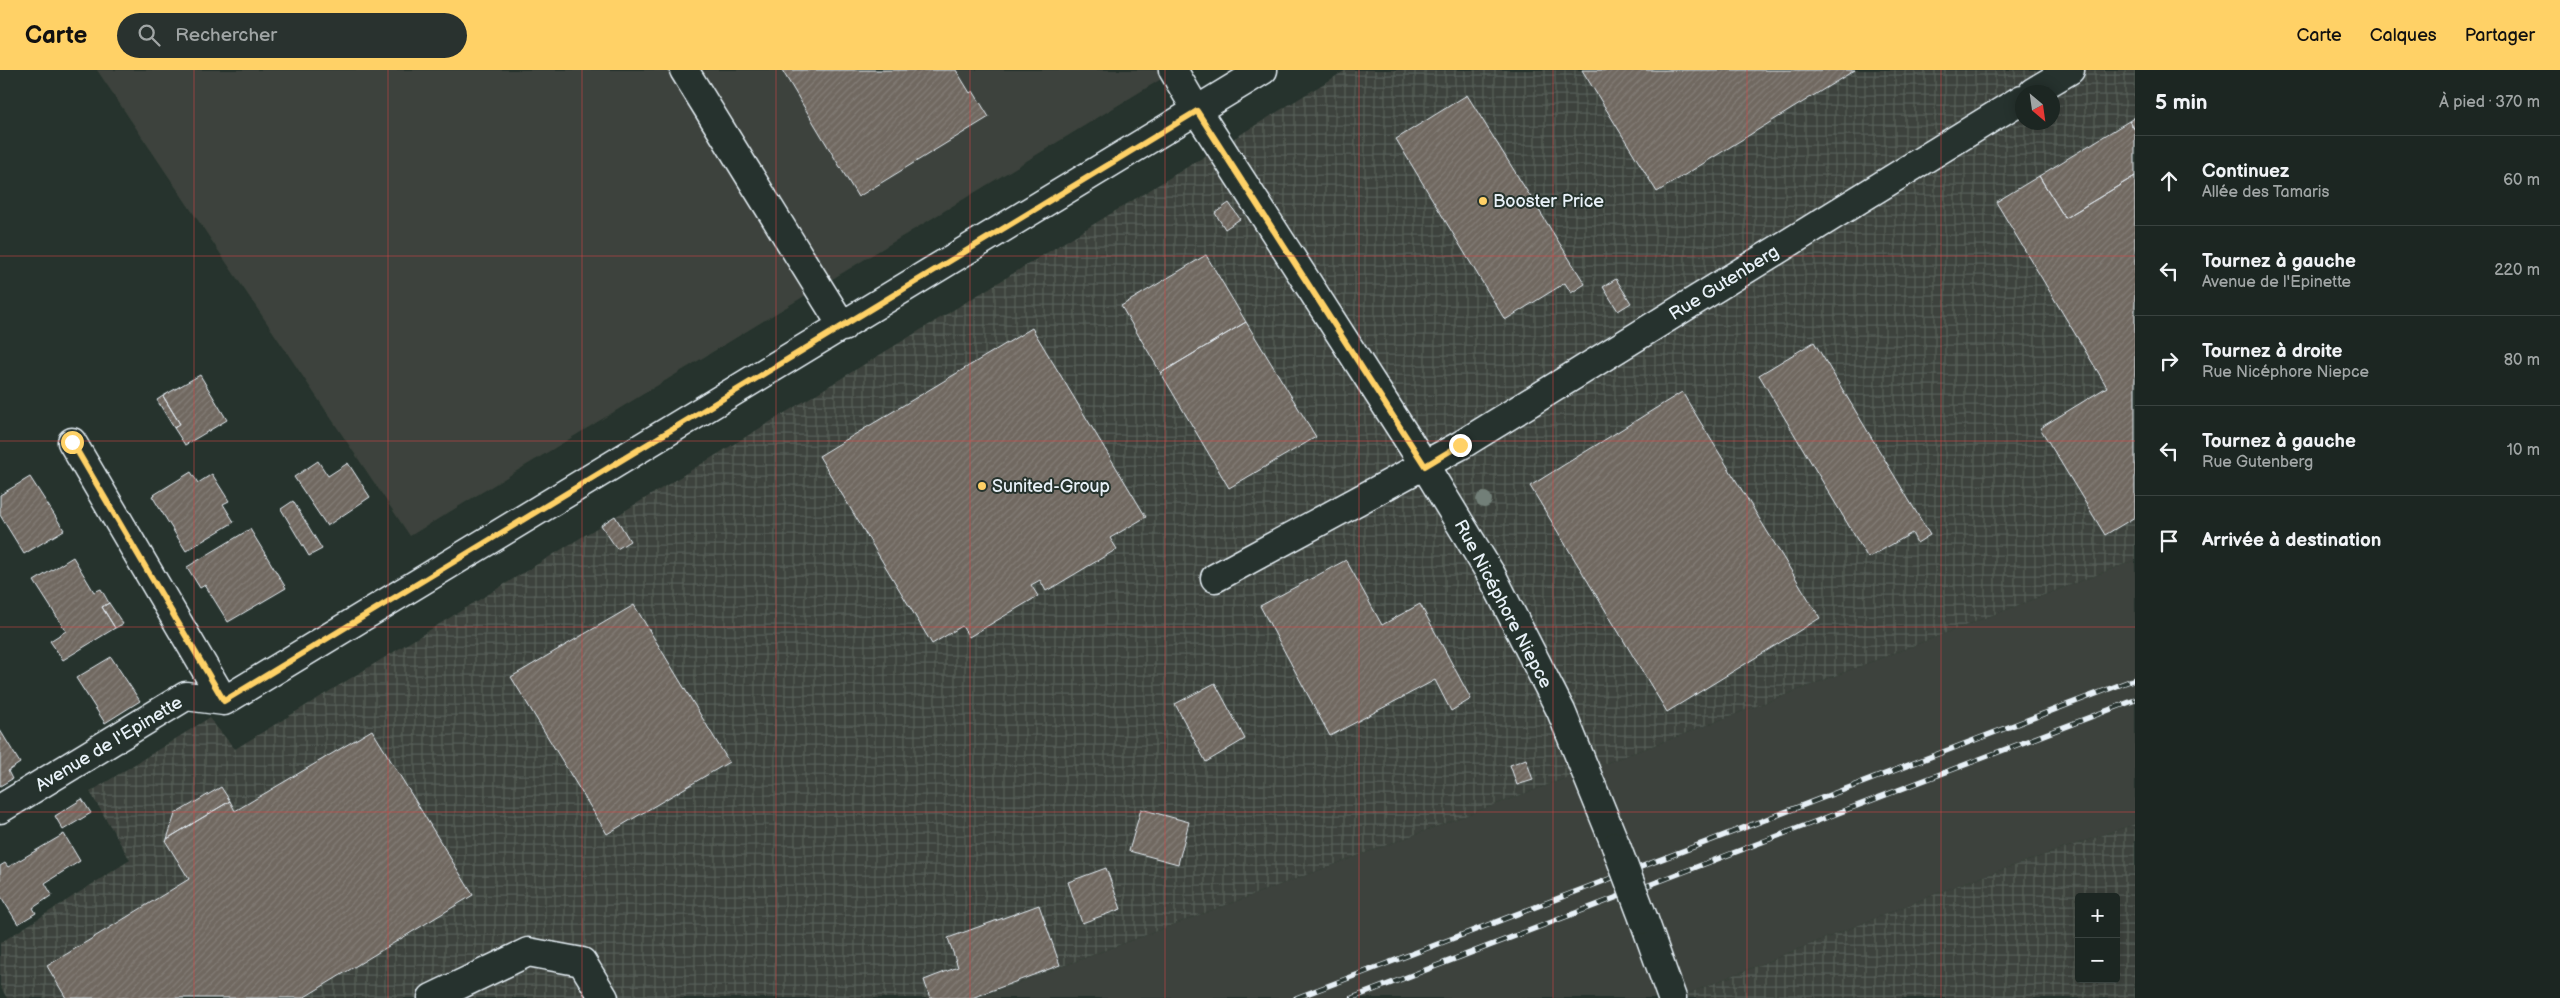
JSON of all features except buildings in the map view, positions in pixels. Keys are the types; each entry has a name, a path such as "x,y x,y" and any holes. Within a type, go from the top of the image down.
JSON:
{"street":[{"path":"684,70 842,327"},
{"name":"Rue Nicéphore Niepce","path":"1173,70 1197,111 1425,466 1492,576 1556,703 1616,846 1672,998"},
{"path":"72,442 224,701 1263,70"},
{"path":"2045,85 2070,70"},
{"name":"Rue Gutenberg","path":"1215,578 1425,466 2015,103"},
{"name":"Avenue de l'Epinette","path":"0,809 186,696 224,701"},
{"path":"432,998 528,952 582,962 604,998"}],"shaded area":[{"path":"97,70 1176,70 410,536"},
{"path":"1346,70 2135,70 2135,560 1689,732 977,998 7,998 0,986 0,943 130,860 90,792 209,718 235,749"},
{"path":"2135,560 2135,824 1961,884 1677,998 977,998 1689,732"},
{"path":"2135,824 2135,998 1677,998 1961,884"}],"railway":[{"path":"1296,998 2135,679"},
{"path":"1352,998 2135,700"}],"place":[{"name":"Booster Price","path":"1483,201"},
{"name":"Sunited-Group","path":"982,486"}],"route":[{"path":"72,442 224,701 1197,111 1425,466 1460,445"}]}
